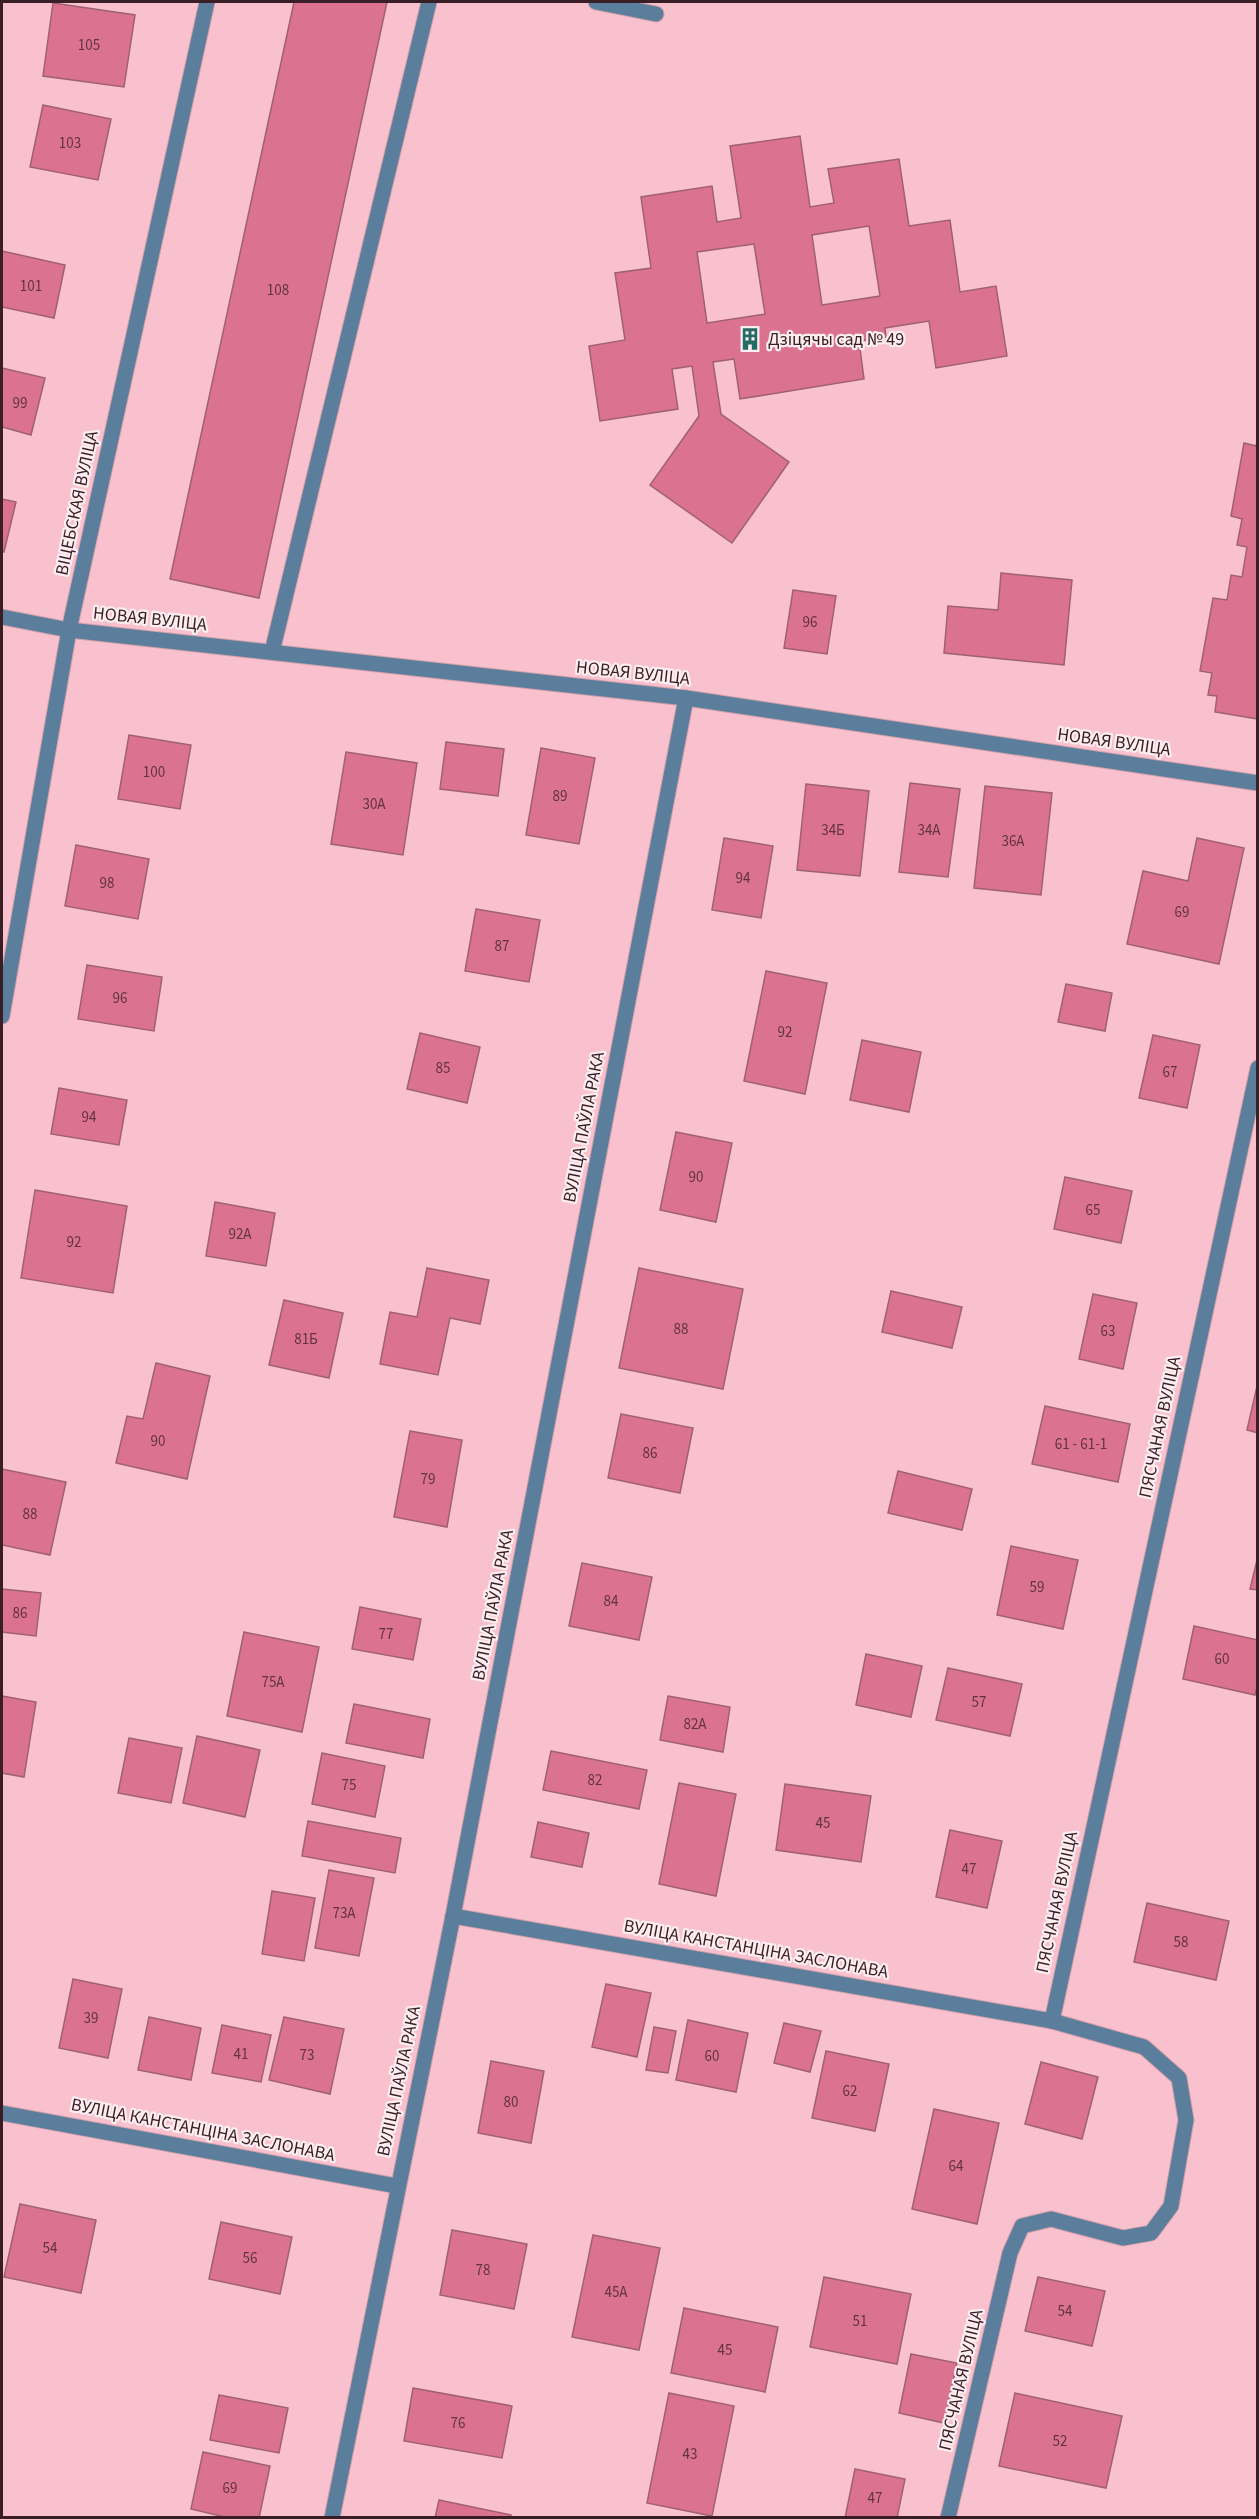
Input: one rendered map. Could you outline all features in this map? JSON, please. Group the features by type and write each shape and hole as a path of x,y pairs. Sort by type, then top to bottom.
{"street":[{"name":"ВІЦЕБСКАЯ ВУЛІЦА","path":"2,1016 69,630 207,2"},
{"path":"272,652 429,2"},
{"path":"596,2 656,14"},
{"name":"НОВАЯ ВУЛІЦА","path":"2,617 69,630 686,698 1257,783"},
{"name":"ВУЛІЦА ПАЎЛА РАКА","path":"332,2517 453,1916 686,698"},
{"name":"ПЯСЧАНАЯ ВУЛІЦА","path":"948,2517 1010,2253 1022,2226 1052,2219 1123,2238 1151,2233 1171,2206 1186,2120 1179,2078 1144,2047 1052,2021 1257,1068"},
{"name":"ВУЛІЦА КАНСТАНЦІНА ЗАСЛОНАВА","path":"453,1916 1052,2021"},
{"name":"ВУЛІЦА КАНСТАНЦІНА ЗАСЛОНАВА","path":"2,2113 397,2187"}],"building":[{"path":"294,2 387,2 259,598 170,579"},
{"path":"53,3 135,15 124,87 43,76"},
{"path":"43,105 111,119 98,180 30,167"},
{"name":"Дзіцячы сад № 49","path":"800,136 810,207 834,203 828,169 899,159 909,226 950,220 960,292 996,286 1007,356 936,368 929,321 885,328 886,337 859,341 864,379 740,399 734,359 713,362 721,414 789,462 732,543 650,485 699,416 692,366 672,369 678,409 600,421 589,346 625,340 615,273 651,268 641,197 712,186 717,222 741,218 730,146","holes":["869,226 880,296 822,305 812,235","754,244 765,314 707,323 697,252"]},
{"path":"2,251 65,265 54,318 2,307"},
{"path":"2,368 45,378 31,435 2,427"},
{"path":"1258,437 1258,719 1215,712 1217,696 1208,695 1212,673 1200,671 1213,598 1227,600 1231,575 1242,577 1247,547 1237,545 1242,519 1231,516 1244,443 1256,446"},
{"path":"2,499 16,502 4,552 2,551"},
{"path":"1001,573 1072,580 1064,665 944,653 948,606 998,610"},
{"path":"793,590 836,596 827,654 784,648"},
{"path":"129,735 191,745 180,809 118,799"},
{"path":"446,742 504,749 498,796 440,789"},
{"path":"541,748 595,758 579,844 526,835"},
{"path":"346,752 417,763 403,855 331,844"},
{"path":"910,783 960,789 948,877 899,872"},
{"path":"806,784 869,791 860,876 797,870"},
{"path":"985,786 1052,793 1041,895 974,888"},
{"path":"724,838 773,846 761,918 712,910"},
{"path":"1197,838 1244,848 1219,964 1127,944 1143,871 1188,881"},
{"path":"76,845 149,859 138,919 65,906"},
{"path":"476,909 540,920 529,982 465,971"},
{"path":"87,965 162,977 154,1031 78,1019"},
{"path":"766,971 827,983 805,1094 744,1081"},
{"path":"1066,984 1112,993 1105,1031 1058,1022"},
{"path":"420,1033 480,1047 467,1103 407,1089"},
{"path":"1153,1035 1200,1045 1187,1108 1139,1098"},
{"path":"862,1040 921,1052 909,1112 850,1100"},
{"path":"59,1088 127,1100 119,1145 51,1134"},
{"path":"676,1132 732,1143 716,1222 660,1210"},
{"path":"1065,1177 1132,1191 1121,1243 1054,1229"},
{"path":"35,1190 127,1206 113,1293 21,1278"},
{"path":"215,1202 275,1213 266,1266 206,1256"},
{"path":"427,1268 489,1280 480,1324 450,1318 438,1375 380,1364 390,1312 417,1317"},
{"path":"639,1268 743,1289 723,1389 619,1368"},
{"path":"891,1291 962,1307 952,1348 882,1332"},
{"path":"1093,1294 1137,1303 1123,1369 1079,1359"},
{"path":"284,1300 343,1313 329,1378 269,1365"},
{"path":"156,1363 210,1376 187,1479 116,1463 127,1416 143,1419"},
{"path":"1258,1382 1258,1433 1247,1430"},
{"path":"1045,1406 1130,1424 1118,1482 1032,1464"},
{"path":"621,1414 693,1428 680,1493 608,1478"},
{"path":"410,1431 462,1440 447,1527 394,1517"},
{"path":"2,1469 66,1482 50,1555 2,1545"},
{"path":"898,1471 972,1489 962,1530 888,1513"},
{"path":"1011,1546 1078,1560 1063,1629 997,1615"},
{"path":"1258,1556 1258,1590 1250,1589"},
{"path":"582,1563 652,1577 639,1640 569,1626"},
{"path":"2,1589 41,1593 36,1636 2,1632"},
{"path":"360,1607 421,1619 413,1660 352,1649"},
{"path":"1194,1626 1258,1640 1258,1683 1255,1695 1183,1679"},
{"path":"244,1632 319,1647 302,1732 227,1716"},
{"path":"866,1654 922,1666 911,1717 856,1705"},
{"path":"948,1668 1022,1684 1010,1736 936,1720"},
{"path":"2,1696 36,1702 24,1777 2,1773"},
{"path":"668,1696 730,1707 723,1752 660,1740"},
{"path":"354,1704 430,1719 423,1758 346,1743"},
{"path":"197,1736 260,1750 245,1817 183,1803"},
{"path":"129,1738 182,1748 171,1803 118,1793"},
{"path":"551,1751 647,1770 639,1809 543,1790"},
{"path":"322,1753 385,1766 375,1817 312,1804"},
{"path":"679,1783 736,1794 716,1896 659,1884"},
{"path":"785,1784 871,1796 861,1862 776,1850"},
{"path":"308,1821 401,1838 395,1873 302,1856"},
{"path":"538,1822 589,1833 582,1867 531,1857"},
{"path":"950,1830 1002,1841 987,1908 936,1897"},
{"path":"329,1870 374,1878 359,1956 315,1948"},
{"path":"272,1891 315,1898 304,1961 262,1954"},
{"path":"1147,1903 1229,1921 1216,1980 1134,1962"},
{"path":"73,1979 122,1989 108,2058 59,2048"},
{"path":"606,1984 651,1993 637,2057 592,2047"},
{"path":"149,2017 201,2028 191,2080 138,2070"},
{"path":"284,2017 344,2029 330,2094 269,2080"},
{"path":"688,2020 748,2033 736,2092 676,2080"},
{"path":"784,2023 821,2031 810,2072 774,2063"},
{"path":"222,2025 271,2035 261,2082 212,2073"},
{"path":"654,2027 676,2031 668,2073 646,2070"},
{"path":"826,2051 889,2064 875,2131 812,2118"},
{"path":"491,2061 544,2071 531,2143 478,2133"},
{"path":"1041,2062 1098,2077 1082,2139 1025,2124"},
{"path":"934,2109 999,2123 977,2224 912,2209"},
{"path":"20,2204 96,2220 81,2293 4,2277"},
{"path":"221,2222 292,2237 280,2294 209,2279"},
{"path":"452,2230 527,2244 514,2309 440,2295"},
{"path":"593,2235 660,2248 639,2350 572,2337"},
{"path":"824,2277 911,2294 897,2364 810,2347"},
{"path":"1038,2277 1105,2291 1092,2346 1025,2331"},
{"path":"684,2308 778,2327 765,2392 671,2373"},
{"path":"911,2354 957,2363 944,2423 899,2413"},
{"path":"413,2388 512,2406 502,2458 404,2441"},
{"path":"669,2393 734,2406 712,2516 647,2503"},
{"path":"1015,2393 1122,2416 1106,2488 999,2466"},
{"path":"219,2395 288,2408 279,2453 210,2440"},
{"path":"203,2452 270,2466 259,2518 229,2518 191,2509"},
{"path":"855,2469 905,2479 897,2518 845,2518"},
{"path":"439,2500 511,2515 510,2518 435,2518"}],"place":[{"name":"Дзіцячы сад № 49","path":"750,339"}]}
